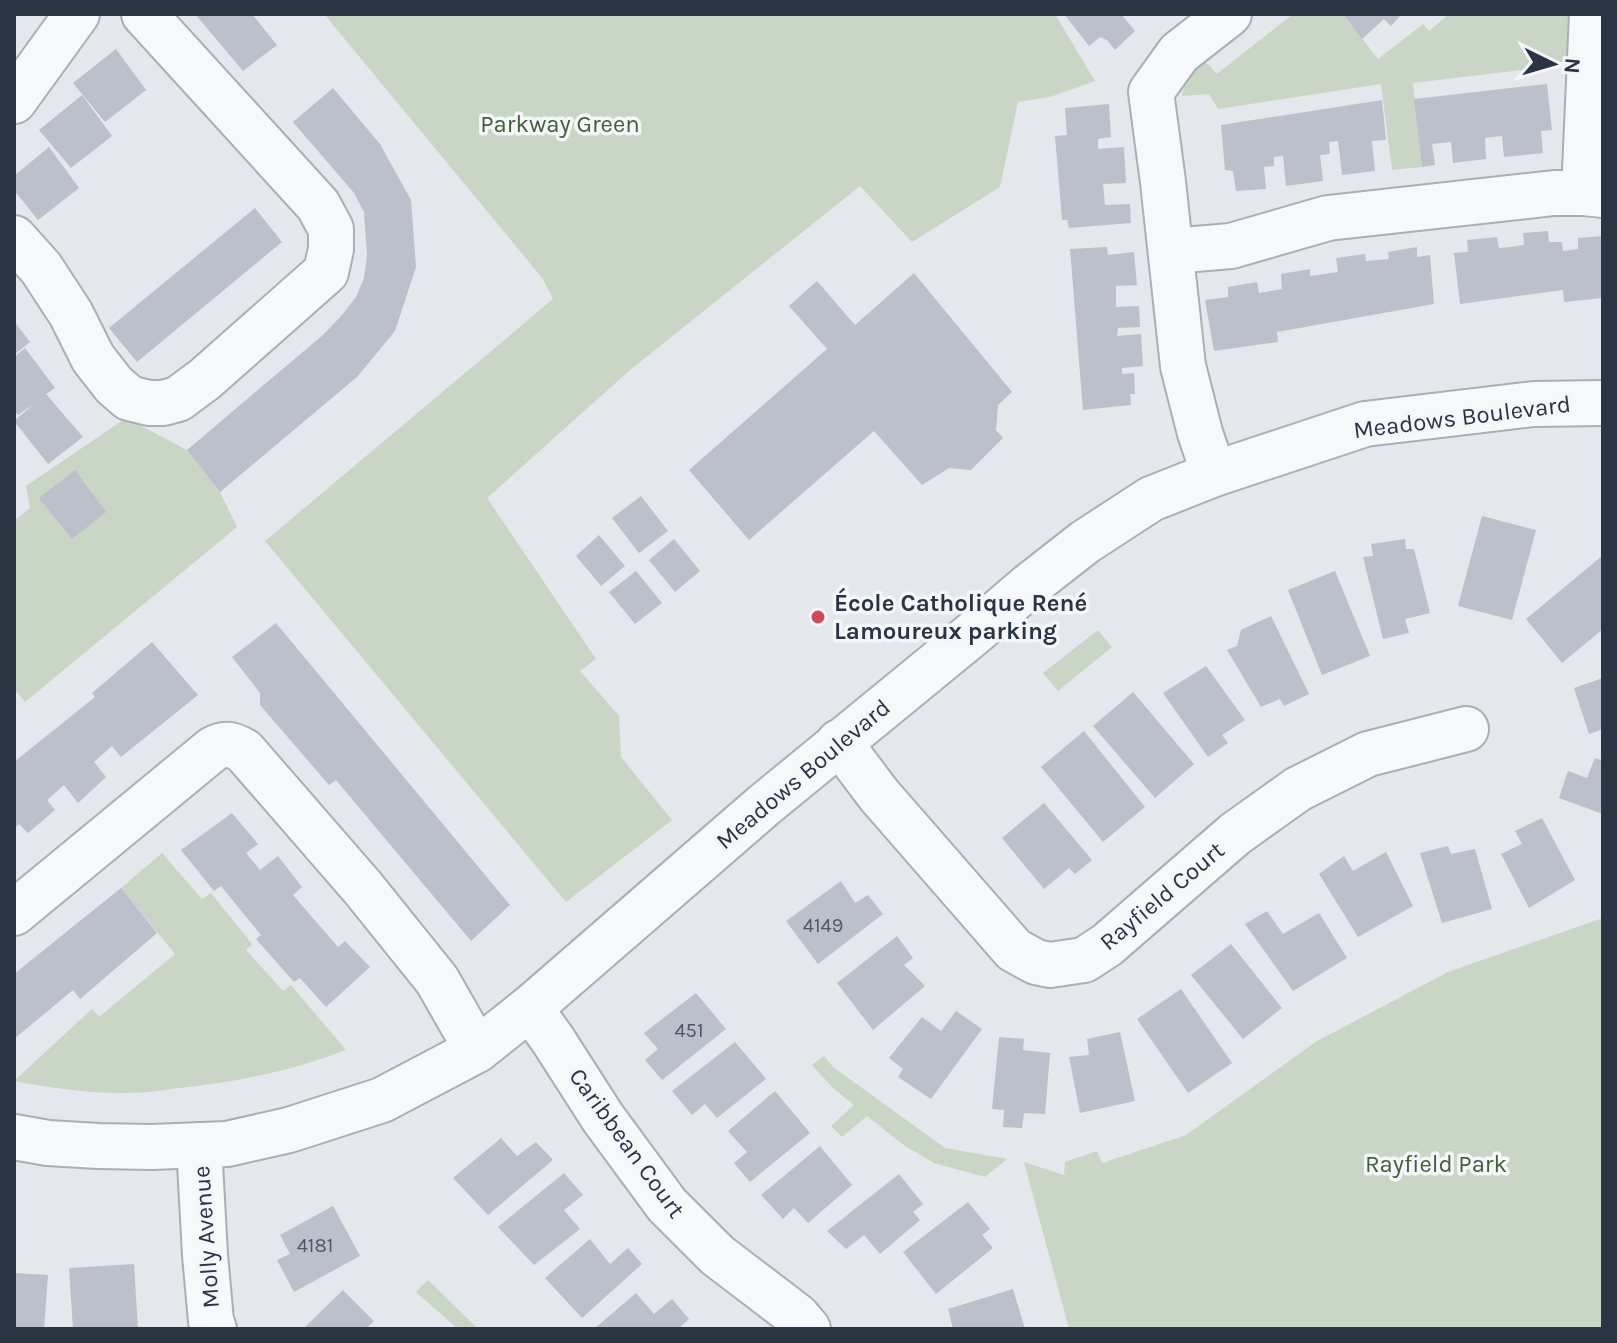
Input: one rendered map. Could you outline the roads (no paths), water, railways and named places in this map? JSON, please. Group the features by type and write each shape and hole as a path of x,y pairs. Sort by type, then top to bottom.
{"street":[{"path":"14,101 77,14"},
{"path":"14,238 41,268 71,314 93,358 114,385 129,398 149,403 178,399 205,379 326,272 331,229 318,205 144,14"},
{"path":"1214,474 1183,366 1151,92 1179,53 1229,14"},
{"path":"1171,251 1231,246 1328,218 1554,193 1594,194 1592,14"},
{"name":"Meadows Boulevard","path":"14,1137 98,1146 227,1144 289,1130 382,1100 477,1050 839,742 1030,585 1085,542 1151,499 1214,474 1365,424 1534,404 1603,403"},
{"name":"Rayfield Court","path":"839,742 879,795 1014,950 1036,962 1050,965 1084,960 1107,945 1235,834 1298,789 1368,754 1466,729"},
{"path":"14,913 213,749 223,744 234,745 244,751 363,888 437,980 477,1050"},
{"name":"Caribbean Court","path":"530,1008 603,1118 667,1205 717,1255 797,1316 808,1329"},
{"name":"Molly Avenue","path":"199,1145 205,1255 214,1329"}],"place":[{"name":"École Catholique René Lamoureux parking","path":"818,617"}],"park label":[{"name":"Parkway Green","path":"560,124"},
{"name":"Rayfield Park","path":"1436,1164"}]}
